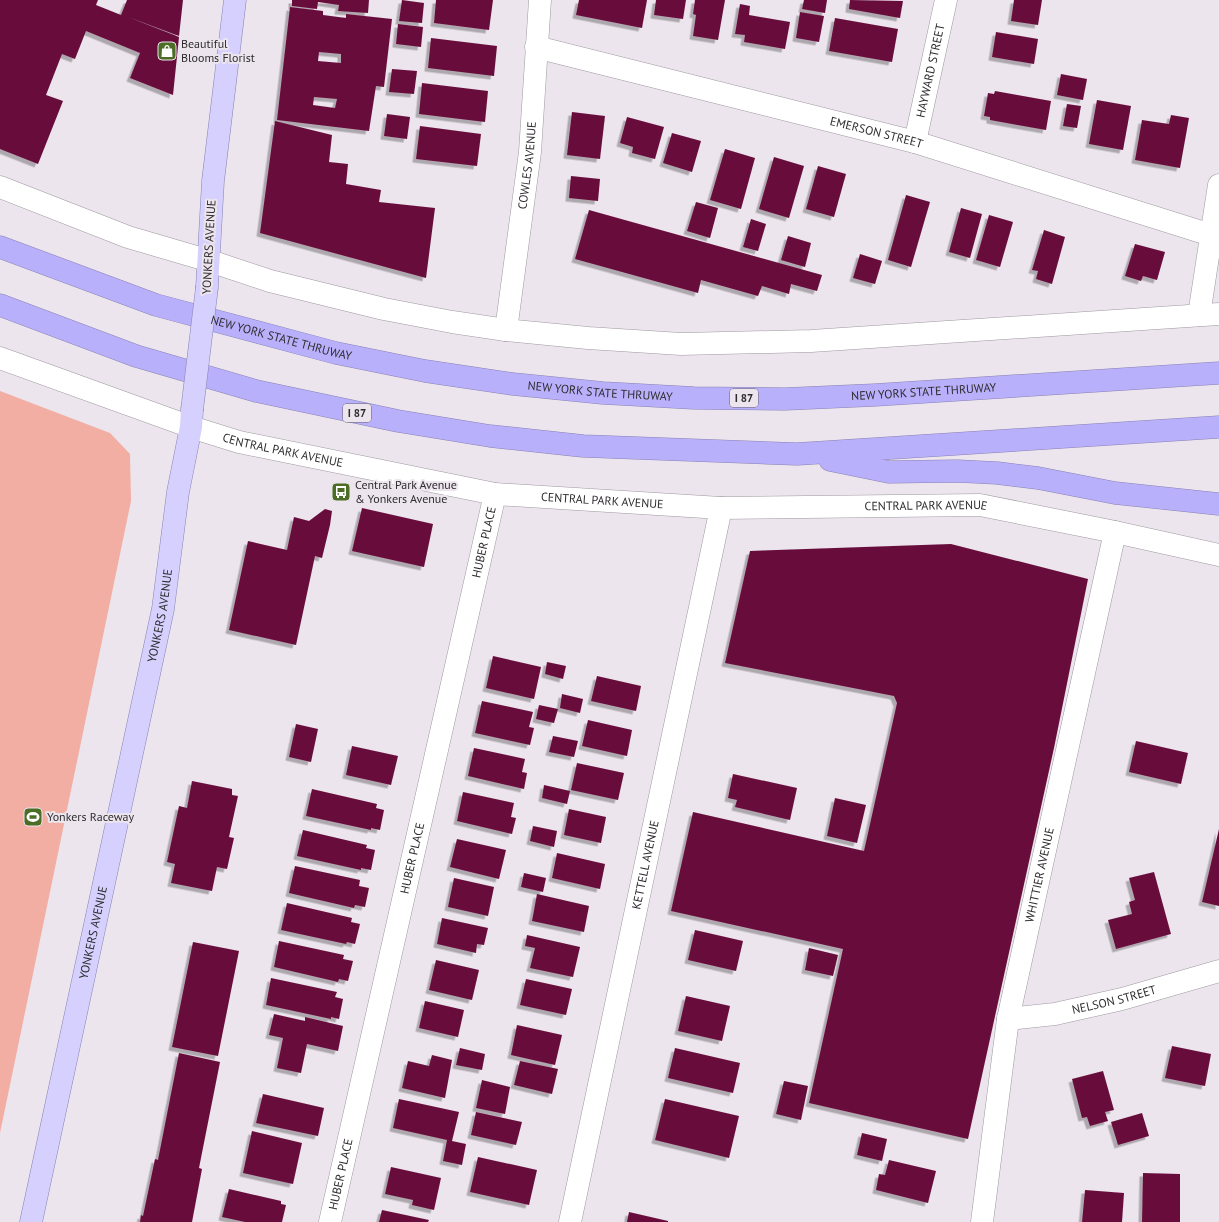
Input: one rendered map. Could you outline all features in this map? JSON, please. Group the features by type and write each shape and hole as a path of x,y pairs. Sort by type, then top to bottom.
{"highway":[{"name":"NEW YORK STATE THRUWAY","path":"0,247 156,305 336,353 425,371 513,384 603,393 694,398 785,399 875,395 1219,373"},
{"name":"I 87","path":"0,305 136,356 256,391 398,421 490,436 583,446 797,454 1219,427"},
{"path":"1102,380 1219,361"},
{"path":"797,454 889,472 957,470 997,473 1147,497 1219,504"}],"main road":[{"name":"YONKERS AVENUE","path":"31,1222 163,609 178,492 191,419 208,287 213,181 235,0"}],"street":[{"name":"COWLES AVENUE","path":"506,330 530,152 540,0"},
{"name":"HAYWARD STREET","path":"915,142 946,0"},
{"name":"EMERSON STREET","path":"536,47 915,142 1211,235"},
{"path":"0,187 128,237 210,260 270,281 384,309 452,322 506,330 588,338 681,344 811,341 1209,315 1211,235 1219,185"},
{"name":"CENTRAL PARK AVENUE","path":"0,358 191,419 239,442 495,494 721,508 980,505 1115,532 1219,555"},
{"name":"HUBER PLACE","path":"330,1222 495,494"},
{"name":"KETTELL AVENUE","path":"570,1222 721,508"},
{"name":"WHITTIER AVENUE","path":"982,1222 1008,1019 1115,532"},
{"name":"NELSON STREET","path":"1008,1019 1055,1014 1122,999 1219,971"}],"shaded area":[{"name":"Yonkers Raceway","path":"0,391 110,433 130,454 131,501 0,1133"}],"building":[{"path":"0,0 98,0 96,5 121,15 127,0 183,0 179,36 128,17 179,37 173,95 130,78 140,53 86,31 75,59 62,54 46,95 63,101 38,164 0,149"},
{"path":"292,0 369,0 368,13 338,11 339,5 318,2 317,9 292,6"},
{"path":"402,0 424,3 422,23 399,21"},
{"path":"436,0 493,0 489,30 434,23"},
{"path":"579,0 647,0 642,28 576,15"},
{"path":"656,0 686,0 683,19 654,15"},
{"path":"695,0 725,0 718,40 693,36 696,15 693,14"},
{"path":"804,0 827,0 825,13 802,9"},
{"path":"850,0 903,1 900,18 849,9"},
{"path":"1014,0 1042,0 1038,25 1011,21"},
{"path":"740,4 750,6 749,15 790,22 785,49 744,42 745,35 735,34"},
{"path":"290,7 323,11 323,15 346,18 346,14 392,19 384,87 376,86 369,131 277,120","holes":["319,52 341,54 341,63 318,61","314,97 337,99 335,108 313,105"]},
{"path":"800,12 824,16 819,42 796,38"},
{"path":"835,18 898,29 892,62 829,51"},
{"path":"398,24 423,27 421,47 396,44"},
{"path":"996,32 1038,39 1034,64 992,57"},
{"path":"431,38 497,46 494,76 428,68"},
{"path":"392,69 417,71 414,94 389,92"},
{"path":"1061,74 1087,79 1083,100 1057,95"},
{"path":"422,83 488,91 485,122 419,114"},
{"path":"995,91 1051,101 1046,130 990,120 990,117 984,116 988,93 994,94"},
{"path":"1097,100 1131,106 1123,150 1089,144"},
{"path":"1067,104 1081,106 1077,128 1063,126"},
{"path":"572,112 605,116 600,159 567,155"},
{"path":"387,114 410,117 407,139 384,136"},
{"path":"1171,115 1189,118 1180,168 1135,160 1142,120 1169,124"},
{"path":"627,117 664,127 655,159 632,153 633,147 620,143"},
{"path":"275,121 332,135 329,162 348,164 346,184 381,190 379,202 435,208 426,278 260,233"},
{"path":"420,126 481,134 477,166 416,159"},
{"path":"672,133 701,141 692,172 663,163"},
{"path":"725,149 755,158 741,209 710,200"},
{"path":"774,157 804,166 789,218 759,209"},
{"path":"818,166 846,174 834,217 806,209"},
{"path":"571,176 600,179 598,201 569,198"},
{"path":"906,195 930,202 911,267 888,260"},
{"path":"696,202 718,208 710,238 687,231"},
{"path":"961,208 982,214 970,258 949,252"},
{"path":"589,210 822,275 817,291 791,284 789,294 762,286 758,296 701,280 698,293 575,259"},
{"path":"989,215 1013,222 1000,267 976,260"},
{"path":"751,219 766,224 758,251 743,247"},
{"path":"1044,230 1065,237 1052,284 1036,279 1038,271 1032,270"},
{"path":"788,236 811,243 805,267 781,260"},
{"path":"1135,244 1165,252 1157,280 1143,276 1141,281 1125,276"},
{"path":"860,254 882,261 875,284 853,278"},
{"path":"362,508 433,524 424,567 352,551"},
{"path":"325,509 332,511 330,525 322,558 315,556 296,645 229,630 248,541 287,550 294,517 309,521"},
{"path":"951,544 1088,579 1054,748 968,1139 809,1103 843,949 671,911 693,812 864,851 897,703 894,696 725,663 750,551"},
{"path":"493,656 541,667 534,699 486,688"},
{"path":"547,662 566,666 563,679 545,674"},
{"path":"597,676 641,686 636,711 591,701"},
{"path":"562,694 583,699 580,713 560,708"},
{"path":"482,701 533,712 529,727 534,728 530,745 475,733"},
{"path":"539,705 558,709 554,723 536,719"},
{"path":"588,720 632,730 627,756 582,746"},
{"path":"296,724 318,729 311,762 289,757"},
{"path":"553,736 578,741 574,757 549,752"},
{"path":"1136,741 1188,753 1181,784 1129,772"},
{"path":"352,746 398,756 391,785 346,775"},
{"path":"474,748 525,759 522,772 527,773 524,789 468,776"},
{"path":"577,763 624,773 618,800 571,790"},
{"path":"733,774 797,788 790,820 735,807 737,800 728,798"},
{"path":"192,781 232,789 232,795 238,796 229,837 234,838 227,869 217,867 212,891 171,883 175,864 167,862 179,806 187,808"},
{"path":"544,785 570,791 567,804 542,798"},
{"path":"312,789 377,804 376,808 384,810 380,830 371,828 371,830 306,816"},
{"path":"463,792 514,803 511,817 516,818 512,834 457,821"},
{"path":"835,798 866,805 857,843 827,836"},
{"path":"569,809 606,817 601,843 564,835"},
{"path":"533,826 557,831 554,847 530,841"},
{"path":"1219,829 1219,906 1202,902"},
{"path":"303,830 367,845 366,848 375,850 371,870 361,868 361,870 297,856"},
{"path":"457,839 506,850 499,879 450,867"},
{"path":"557,853 605,864 600,889 552,878"},
{"path":"295,866 360,880 359,886 369,888 365,907 355,905 354,908 289,893"},
{"path":"1154,872 1171,934 1116,949 1108,920 1132,914 1129,902 1135,900 1129,878"},
{"path":"524,873 546,878 543,892 521,887"},
{"path":"454,878 494,887 488,916 448,907"},
{"path":"537,894 589,906 584,932 532,921"},
{"path":"287,903 352,918 351,922 360,924 355,944 347,942 346,944 281,930"},
{"path":"442,918 488,928 484,945 477,944 476,953 437,944"},
{"path":"695,930 743,941 736,971 688,960"},
{"path":"527,935 580,947 573,977 530,968 535,948 525,946"},
{"path":"279,941 344,955 343,959 353,961 348,981 339,979 338,982 274,967"},
{"path":"193,942 239,951 218,1056 172,1047"},
{"path":"809,948 838,955 833,976 805,970"},
{"path":"436,960 479,970 472,1000 429,990"},
{"path":"271,978 337,992 335,997 343,999 339,1019 331,1017 331,1019 266,1005"},
{"path":"526,979 572,989 566,1015 520,1005"},
{"path":"686,996 730,1006 722,1041 678,1031"},
{"path":"425,1001 464,1010 458,1037 419,1028"},
{"path":"274,1014 305,1021 305,1017 343,1026 338,1051 307,1044 301,1073 277,1068 283,1038 269,1035"},
{"path":"517,1025 562,1035 555,1065 511,1055"},
{"path":"1172,1046 1211,1054 1205,1086 1165,1078"},
{"path":"460,1048 485,1054 482,1070 456,1065"},
{"path":"675,1048 740,1063 733,1093 668,1078"},
{"path":"179,1053 220,1062 199,1168 202,1169 192,1222 140,1222 141,1215 143,1216 155,1159 158,1160"},
{"path":"432,1055 452,1060 445,1098 402,1088 408,1061 429,1066"},
{"path":"520,1061 558,1069 552,1094 514,1085"},
{"path":"1103,1071 1114,1110 1105,1112 1108,1121 1090,1126 1087,1117 1082,1118 1072,1079"},
{"path":"482,1080 510,1087 505,1114 476,1108"},
{"path":"784,1081 808,1086 801,1120 776,1114"},
{"path":"263,1094 324,1108 318,1136 256,1123"},
{"path":"399,1099 459,1112 452,1141 466,1144 462,1165 443,1161 447,1140 393,1128"},
{"path":"665,1099 739,1116 729,1158 655,1140"},
{"path":"476,1112 522,1122 516,1145 471,1135"},
{"path":"1142,1113 1149,1136 1118,1145 1111,1122"},
{"path":"252,1131 302,1143 293,1184 243,1173"},
{"path":"862,1133 887,1139 882,1161 857,1155"},
{"path":"478,1157 537,1170 529,1205 470,1192"},
{"path":"889,1160 936,1171 928,1203 876,1190 879,1174 885,1175"},
{"path":"391,1167 441,1178 434,1210 412,1205 413,1200 385,1194"},
{"path":"1143,1173 1180,1174 1180,1222 1142,1222"},
{"path":"229,1189 281,1201 281,1204 286,1205 282,1222 245,1222 222,1217"},
{"path":"1085,1190 1124,1193 1122,1222 1082,1222"},
{"path":"382,1210 429,1220 428,1222 379,1222"},
{"path":"629,1212 668,1221 668,1222 627,1222"}],"place":[{"name":"Beautiful Blooms Florist","path":"167,51"},
{"name":"Central Park Avenue & Yonkers Avenue","path":"341,492"},
{"name":"Yonkers Raceway","path":"33,817"}]}
